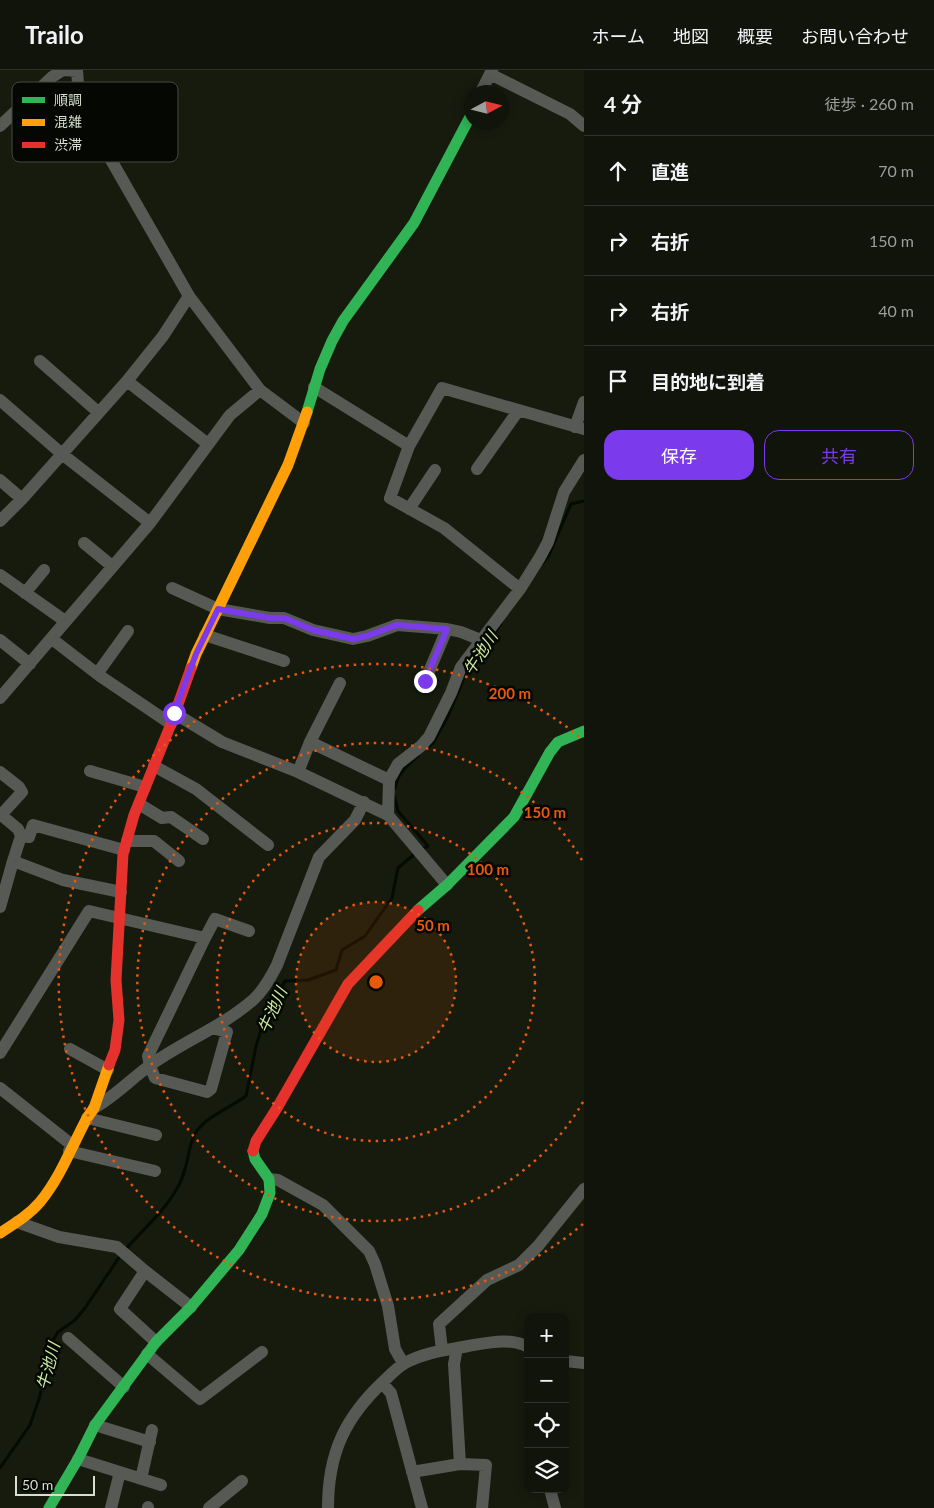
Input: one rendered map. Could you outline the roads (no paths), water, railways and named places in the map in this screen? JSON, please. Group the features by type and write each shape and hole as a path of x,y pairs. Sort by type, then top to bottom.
{"street":[{"path":"46,82 63,70 77,71"},
{"path":"484,85 491,72 570,114 584,126"},
{"path":"0,126 12,114"},
{"path":"0,1233 17,1222 38,1204 50,1189 90,1113 115,1050 119,1020 116,980 125,846 145,787 196,654 288,465 304,423 314,387 332,341 343,321 414,223 464,128"},
{"path":"113,162 189,296 260,390 304,423"},
{"path":"0,521 22,499 127,381 163,336 189,296"},
{"path":"40,361 98,412"},
{"path":"127,381 208,444"},
{"path":"314,387 409,446"},
{"path":"520,588 444,528 390,498 409,446 442,388 579,428 584,402"},
{"path":"0,698 150,523 230,415 260,390"},
{"path":"0,400 62,454 150,523"},
{"path":"477,469 518,411"},
{"path":"388,815 389,780 398,764 429,737 451,693 461,667 520,588 548,542 564,492 584,460"},
{"path":"409,509 435,470"},
{"path":"0,480 22,499"},
{"path":"84,543 112,566"},
{"path":"25,592 44,570"},
{"path":"0,575 65,621"},
{"path":"172,588 218,609 270,618 284,618 313,630 353,639 397,625 447,629 481,640"},
{"path":"425,681 447,629"},
{"path":"97,674 128,631"},
{"path":"205,635 284,661"},
{"path":"52,639 97,674 173,718 222,742 298,772 388,815 447,885"},
{"path":"0,640 30,664"},
{"path":"298,772 310,742 340,683"},
{"path":"49,1508 78,1459 94,1425 156,1342 191,1307 239,1250 262,1214 270,1194 269,1179 255,1159 253,1150 256,1142 282,1100 327,1019 353,979 413,914 447,885 514,817 550,752 558,742 584,731"},
{"path":"310,742 389,780"},
{"path":"154,766 196,789 268,845"},
{"path":"90,771 145,787"},
{"path":"0,772 19,787 22,792 1,815 18,829 21,836 0,906"},
{"path":"90,1113 150,1066 213,1028 254,1000 270,979 287,943 318,857 355,820 364,802"},
{"path":"139,804 162,818 171,817 203,839"},
{"path":"21,836 29,837 33,825 125,846 154,841 178,861"},
{"path":"13,861 64,880 121,892"},
{"path":"0,1053 89,911 205,938"},
{"path":"213,1028 227,1032 211,1089 207,1092 155,1078 148,1056 215,919 249,931"},
{"path":"70,1049 108,1070"},
{"path":"0,1088 71,1148 155,1171"},
{"path":"90,1113 156,1135"},
{"path":"269,1179 278,1180 323,1205 369,1251 388,1306 395,1349 404,1364"},
{"path":"442,1350 439,1324 487,1280 519,1265 538,1246 584,1189"},
{"path":"17,1222 58,1237 117,1247 191,1307"},
{"path":"145,1271 120,1309 156,1342"},
{"path":"68,1338 124,1387"},
{"path":"328,1508 328,1485 332,1461 349,1420 372,1392 404,1364 423,1355 442,1350 485,1343 518,1342 524,1346"},
{"path":"457,1348 454,1364 460,1464"},
{"path":"147,1354 200,1399 262,1352"},
{"path":"569,1361 584,1363"},
{"path":"382,1383 391,1393 422,1508"},
{"path":"94,1425 151,1436 141,1478"},
{"path":"78,1459 161,1485"},
{"path":"412,1472 460,1464 486,1465 482,1508"},
{"path":"111,1508 120,1472"},
{"path":"209,1508 242,1481"},
{"path":"551,1493 555,1508"}],"waterway":[{"name":"牛池川","path":"543,563 549,555 571,504 584,501"},
{"name":"牛池川","path":"427,748 433,743 448,716 469,666 478,657 501,624"},
{"name":"牛池川","path":"395,788 398,778 418,756"},
{"name":"牛池川","path":"394,796 398,811 428,846 422,849"},
{"name":"牛池川","path":"126,1249 159,1213 177,1188 183,1174 190,1145 196,1132 206,1121 246,1096 256,1046 263,1024 285,981 308,980 336,970 342,950 365,936 392,898 398,868 417,852"},
{"name":"牛池川","path":"0,1468 30,1425 40,1396 49,1347 58,1332 75,1320 85,1308 122,1253"}]}
